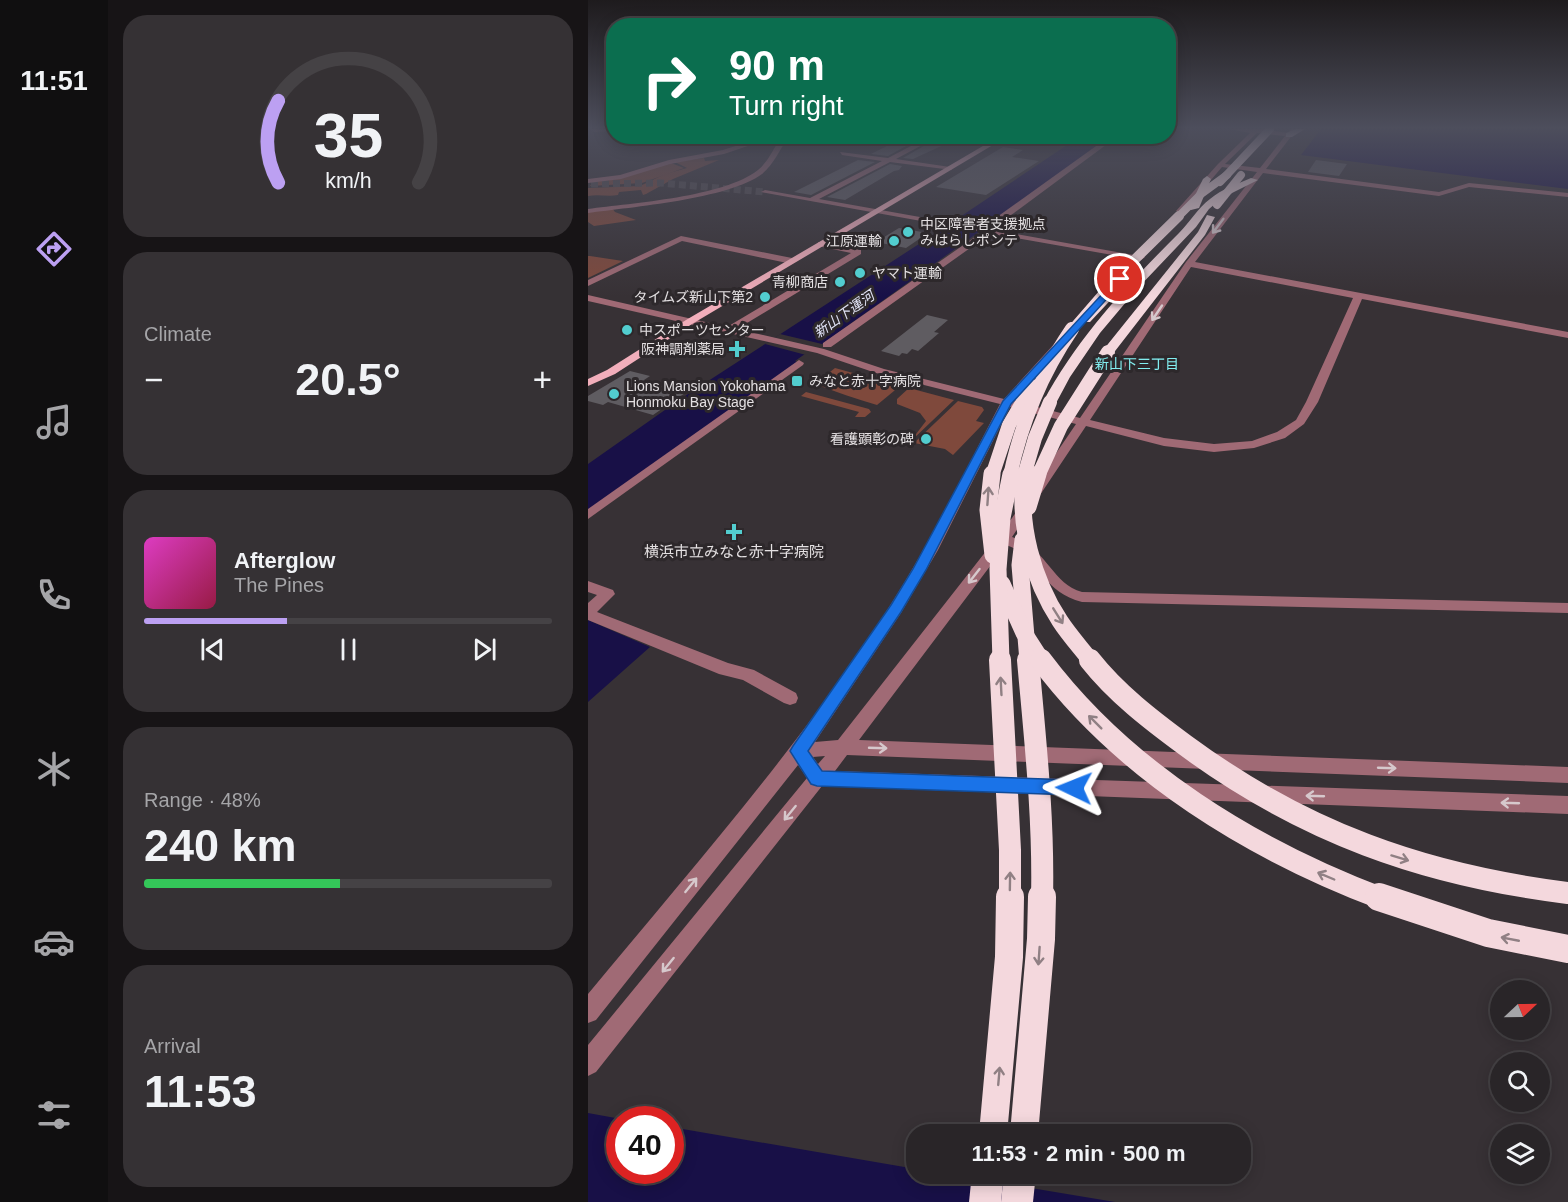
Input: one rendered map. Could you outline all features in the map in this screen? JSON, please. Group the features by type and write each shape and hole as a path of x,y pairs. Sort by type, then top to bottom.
{"highway":[{"path":"1025,1124 1040,951 1043,867 1020,565 1029,501 1048,454 1095,372 1108,352 1202,233 1211,200 1208,185"},
{"path":"994,1124 1009,957 1010,874 998,569 1002,518 1013,462 1038,388 1051,360 1074,326 1123,271 1201,194 1213,185"},
{"path":"1217,185 1077,330 1009,411 989,481 987,519 994,561 1004,590 1033,647 1061,684 1108,734 1192,802 1275,852 1318,873 1438,918 1499,936 1568,949"},
{"path":"1228,185 1203,207 1193,225 1104,321 1072,361 1043,415 1024,472 1022,500 1026,539 1033,563 1056,614 1095,666 1148,718 1217,769 1293,812 1342,836 1439,870 1511,885 1568,892"},
{"path":"1009,411 1185,224 1211,200 1243,185"},
{"path":"985,1202 987,1184"},
{"path":"1017,1202 1019,1184"}],"main road":[{"path":"588,383 611,372 689,322 922,185"},
{"path":"588,374 655,343"}],"street":[{"path":"588,211 665,200 729,185"},
{"path":"812,200 841,185"},
{"path":"1000,219 1047,185"},
{"path":"588,1012 799,751 896,609 1009,411 1202,185"},
{"path":"588,1064 843,747 1003,539 1190,264 1250,185"},
{"path":"1373,185 1439,194 1447,194 1459,187 1469,185"},
{"path":"1470,185 1568,195"},
{"path":"762,194 951,223 983,231 1141,257"},
{"path":"827,345 983,231"},
{"path":"588,283 681,238 792,261"},
{"path":"729,330 858,252 820,244"},
{"path":"1190,264 1568,335"},
{"path":"588,298 814,349 1009,411 1084,422 1164,442 1197,447 1254,444 1281,435 1300,422 1312,402 1359,296"},
{"path":"588,515 799,363"},
{"path":"1003,539 1029,550 1064,591 1082,597 1568,608"},
{"path":"588,586 608,594 588,612 726,669 748,675 790,698"},
{"path":"799,751 843,747 1568,775"},
{"path":"799,751 817,778"},
{"path":"817,778 1568,805"}],"shaded area":[{"path":"662,185 643,195 641,190 619,192 614,196 588,196 588,188"},
{"path":"612,208 615,212 636,220 594,226 588,222 588,211"},
{"path":"588,256 590,256 623,261 588,278"},
{"path":"835,368 900,386 877,405 815,384"},
{"path":"909,388 954,400 910,442 926,421 920,413 897,404 897,399"},
{"path":"806,392 869,409 871,412 865,417 855,417 859,412 801,396"},
{"path":"958,401 982,407 984,410 976,421 984,423 953,455 945,449 914,443"}],"water":[{"name":"新山下運河","path":"1007,185 1045,185 795,361 797,362 588,511 588,464 682,398"},
{"path":"1537,185 1568,185 1568,189"},
{"path":"588,620 650,647 588,702"},
{"path":"588,1113 606,1116 606,1184 684,1184 684,1129 906,1167 906,1184 1008,1184 1115,1202 588,1202"}],"pier":[{"path":"780,334 822,344 806,355 765,344"}],"building":[{"path":"808,185 830,185 811,195 794,192"},
{"path":"850,185 870,185 845,200 827,197"},
{"path":"939,185 1001,185 986,195 936,187"},
{"path":"899,228 928,233 906,248 876,242"},
{"path":"927,315 948,320 934,332 939,333 918,351 912,349 907,354 902,353 899,356 881,351"},
{"name":"Lions Mansion Yokohama Honmoku Bay Stage","path":"630,371 650,376 644,380 688,391 653,415 608,402 603,405 588,401 588,396"}],"tunnel":[{"path":"684,185 765,192"}],"place":[{"name":"中区障害者支援拠点 みはらしポンテ","path":"908,232"},
{"name":"江原運輸","path":"894,241"},
{"name":"ヤマト運輸","path":"860,273"},
{"name":"青柳商店","path":"840,282"},
{"name":"タイムズ新山下第2","path":"765,297"},
{"name":"中スポーツセンター","path":"627,330"},
{"name":"阪神調剤薬局","path":"737,349"},
{"name":"みなと赤十字病院","path":"797,381"},
{"name":"Lions Mansion Yokohama Honmoku Bay Stage","path":"614,394"},
{"name":"看護顕彰の碑","path":"926,439"},
{"name":"横浜市立みなと赤十字病院","path":"734,532"}],"district":[{"name":"新山下三丁目","path":"1137,364"}],"route":[{"path":"1074,788 817,778 799,751 896,609 931,550 1006,403 1120,279"}]}
